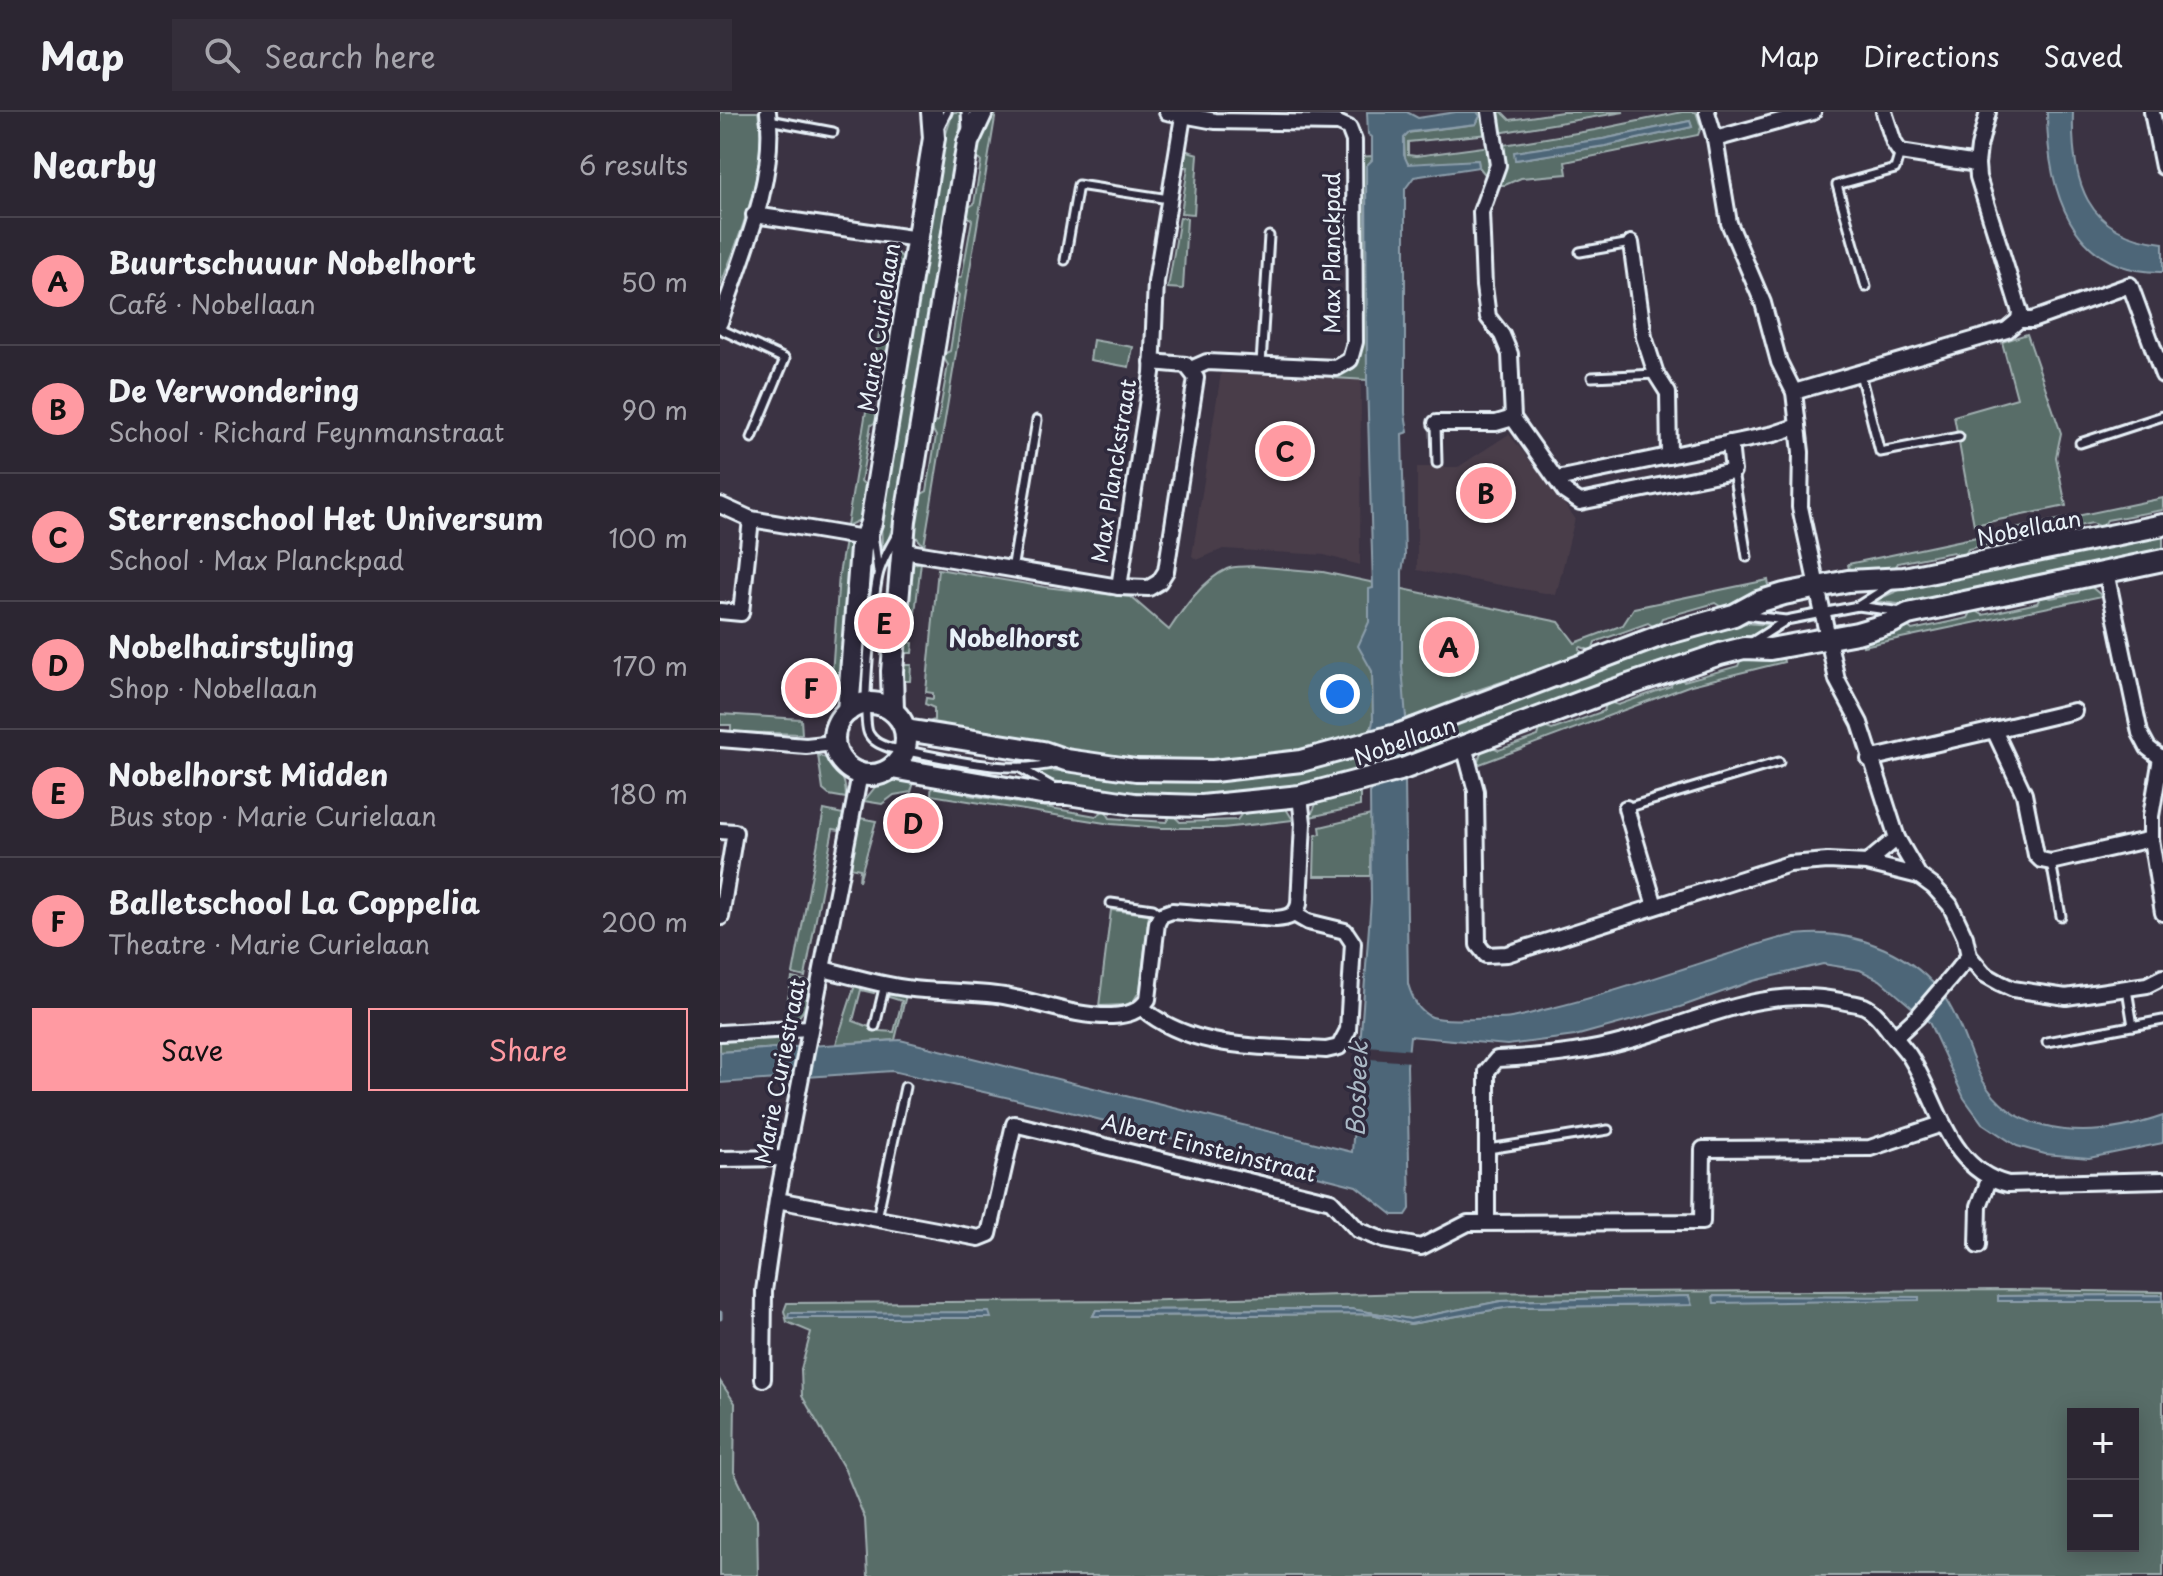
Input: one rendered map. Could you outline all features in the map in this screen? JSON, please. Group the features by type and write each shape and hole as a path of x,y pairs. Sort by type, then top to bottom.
{"street":[{"name":"Marie Curielaan","path":"857,707 855,603 934,138 932,112"},
{"name":"Marie Curielaan","path":"893,711 892,671 905,521 968,142 982,112"},
{"path":"1167,112 1215,121 1321,117"},
{"path":"1490,112 1498,165 1481,212 1488,317 1502,335 1510,354 1513,418 1539,458 1572,499 1580,502 1733,471 1730,443"},
{"path":"1707,112 1715,139 1729,223 1763,303 1779,362 1794,392 1801,452 1800,507 1837,680 1860,723 1869,759 1897,838 1919,876"},
{"path":"1715,139 1813,112"},
{"path":"1884,112 1900,152 1977,164"},
{"path":"1988,112 1977,164 2020,312 2019,320"},
{"path":"2152,112 2163,167"},
{"path":"720,322 768,170 769,116"},
{"name":"Max Planckstraat","path":"1119,587 1152,362 1156,282 1183,116"},
{"name":"Max Planckpad","path":"1261,364 1336,368 1347,364 1354,352 1352,133 1349,128 1321,117"},
{"path":"754,215 918,239"},
{"path":"1631,243 1644,337 1656,374 1668,393 1669,456"},
{"path":"1794,392 2007,330 2019,320 2032,320 2130,285 2163,375"},
{"name":"Max Planckstraat","path":"904,551 1119,587 1149,588 1159,582 1166,571 1196,378 1191,369 1178,363 1152,362"},
{"name":"Max Planckstraat","path":"1191,369 1207,362 1261,364"},
{"path":"1436,423 1496,423 1513,418"},
{"path":"1557,479 1774,434 1798,426"},
{"path":"720,505 751,519 868,530"},
{"path":"720,611 741,613 751,519"},
{"name":"Nobellaan","path":"905,740 1043,752 1066,760 1136,770 1213,771 1301,761 1400,734 1662,635 1734,615 1758,602 1869,578 1904,578 2163,525"},
{"name":"Nobellaan","path":"892,768 1029,793 1068,794 1134,804 1202,806 1300,796 1400,770 1663,672 1744,648 1770,649 1828,639 1891,623 1908,614 2163,560"},
{"path":"2106,572 2140,733 2148,748 2162,758 2151,816 2151,839 2163,913"},
{"path":"881,705 893,711 905,740 892,768 880,774 852,771 840,759 834,743 839,722 857,707 881,705"},
{"path":"1869,759 2074,711"},
{"path":"1994,730 2024,794 2036,855 2041,860 2051,862 2151,839"},
{"path":"720,739 806,746 834,743"},
{"path":"1464,746 1476,791 1478,945 1486,955 1507,954 1789,864 1828,861 1867,863 1919,876 1950,905 1965,937 1969,956 1984,974 2013,989 2066,997 2147,985 2163,977"},
{"name":"Marie Curiestraat","path":"763,1379 764,1291 777,1200 860,774"},
{"path":"823,969 924,990 964,990 1096,1015 1129,1014 1142,1008 1148,999 1157,923 1161,915 1172,911 1276,919 1294,914 1299,904 1300,890 1303,823 1300,796"},
{"path":"1626,808 1655,906"},
{"path":"720,831 735,832 721,917"},
{"path":"1867,863 1897,838"},
{"path":"1142,1008 1155,1019 1184,1034 1204,1040 1326,1050 1339,1047 1348,1030 1353,943 1345,931 1308,922 1294,914"},
{"path":"1895,1037 1918,1016 1969,956"},
{"path":"1487,1222 1487,1071 1497,1059 1532,1058 1622,1043 1731,1006 1800,997 1821,996 1864,1006 1877,1015 1909,1056 1942,1124 1958,1149 1989,1180 2008,1184 2163,1180"},
{"path":"720,1033 808,1035"},
{"name":"Albert Einsteinstraat","path":"777,1200 979,1238 989,1234 1014,1124 1331,1201 1358,1230 1383,1240 1421,1247 1458,1227 1487,1222 1702,1222 1703,1149 1870,1148 1942,1124"},
{"path":"720,1159 786,1158"},
{"path":"1978,1246 1979,1206 1989,1180"}],"lane":[{"name":"Marie Curielaan","path":"934,138 947,112"},
{"name":"Marie Curielaan","path":"966,112 968,142"},
{"path":"769,116 833,132"},
{"path":"1866,287 1837,185 1895,169 1900,152"},
{"path":"1065,260 1078,185 1169,199"},
{"path":"1261,364 1269,236"},
{"path":"1580,252 1631,243"},
{"path":"720,329 785,359 752,438"},
{"path":"1592,377 1656,374"},
{"path":"1860,374 1880,452 1959,437"},
{"path":"2080,443 2163,416"},
{"path":"1012,570 1037,420"},
{"path":"1436,423 1437,463"},
{"path":"1733,471 1747,557"},
{"name":"Marie Curielaan","path":"857,707 879,574 905,521"},
{"name":"Marie Curielaan","path":"868,530 879,574"},
{"name":"Nobellaan","path":"1858,606 1904,578"},
{"name":"Nobellaan","path":"1734,615 1786,620 1858,606 1908,614"},
{"name":"Nobellaan","path":"1744,648 1786,620"},
{"path":"857,707 872,738 880,745 905,740"},
{"name":"Nobellaan","path":"905,740 1020,768 1068,794"},
{"name":"Nobellaan","path":"1020,768 1066,760"},
{"path":"1626,808 1779,762"},
{"path":"2051,862 2061,916"},
{"path":"1111,903 1153,909 1161,915"},
{"path":"875,1026 885,984"},
{"path":"2127,988 2133,1026"},
{"path":"2047,1042 2163,1020"},
{"path":"877,1218 905,1087"},
{"path":"1488,1149 1608,1130"}],"shaded area":[{"path":"1221,373 1361,379 1360,565 1324,555 1223,549 1197,560 1192,556"},
{"path":"1509,434 1575,518 1556,595 1417,570 1417,467 1458,467"}],"green space":[{"path":"720,112 758,112 761,133 751,201 720,287"},
{"path":"953,112 961,112 959,141 898,508 888,541 882,547 881,522 943,143"},
{"path":"988,112 996,112 924,546 912,532 918,496 927,491 936,436 930,425 938,421 948,365 942,355 950,351 959,295 953,288 954,281 962,276 972,220 965,213 974,204 981,162 975,155"},
{"path":"1477,112 1486,112 1489,134 1408,142 1408,155 1490,146 1493,164 1488,178 1479,167 1478,160 1413,166 1405,162 1404,138 1407,133 1476,124 1480,116"},
{"path":"1495,112 1502,112 1510,120 1562,112 1624,112 1498,133"},
{"path":"1682,112 1696,112 1701,127 1698,135 1565,162 1567,174 1521,178 1497,185 1503,145","holes":["1690,121 1692,127 1605,146 1515,160 1515,152 1603,139"]},
{"path":"1184,150 1198,154 1194,214 1181,213 1188,167 1181,166"},
{"path":"1372,156 1372,161 1366,166 1367,380 1334,378 1334,375 1353,369 1361,353 1358,157"},
{"path":"1180,217 1187,218 1183,289 1168,288"},
{"path":"893,248 905,260 902,280 894,285 884,340 891,347 882,355 873,410 879,420 871,425 861,481 868,488 862,519 847,526"},
{"path":"2027,334 2061,433 2056,457 2066,506 1974,525 1954,416 2017,398 2002,342"},
{"path":"1093,340 1133,347 1129,367 1090,360"},
{"path":"2163,498 2163,510 2107,520 2102,528 2092,523 2038,535 2030,544 2022,537 1968,549 1964,557 1953,552 1898,563 1893,571 1850,576 1848,564"},
{"path":"2163,534 2163,551 1921,601 1898,604 1874,601 1904,588"},
{"path":"845,541 853,549 845,676 832,675 839,574"},
{"path":"921,562 913,630 906,630 906,642 913,643 912,653 904,653 904,665 911,665 910,681 897,681 911,565"},
{"path":"1253,566 1323,572 1559,622 1575,643 1623,625 1634,608 1768,580 1770,592 1723,608 1715,603 1662,618 1656,628 1648,623 1595,642 1592,651 1581,647 1579,649 1583,654 1527,673 1523,678 1519,676 1462,695 1459,702 1416,718 1406,719 1406,715 1371,726 1371,731 1361,734 1361,737 1281,754 1199,762 1131,760 928,728 929,722 934,720 934,708 925,704 926,698 933,699 933,693 926,692 938,569 1045,587 1131,597 1169,630 1187,604 1210,580 1230,568"},
{"path":"2089,585 2102,596 1863,646 1861,637 1905,624 1912,630 1968,618 1973,609 1983,615 2037,603 2042,595 2051,598 2078,593 2083,586"},
{"path":"1745,623 1770,625 1753,635 1661,662 1415,752 1414,738 1657,647"},
{"path":"1782,653 1784,662 1691,685 1477,765 1482,749 1491,746 1499,750 1538,736 1541,726 1552,730 1604,711 1607,701 1618,705 1671,686 1674,677 1684,681 1738,666 1742,657"},
{"path":"720,714 801,719 802,734 731,732 731,725 720,725"},
{"path":"818,755 831,761 840,771 846,798 829,795 823,790"},
{"path":"1360,756 1361,772 1291,787 1219,796 1147,796 1111,792 1060,782 1036,773 1052,770 1172,780 1226,778 1306,768"},
{"path":"896,778 915,779 911,792 894,795 882,804 864,801 876,786"},
{"path":"932,781 965,787 969,795 1025,804 1035,798 1040,806 1096,816 1105,810 1110,818 1166,822 1172,814 1180,822 1237,820 1243,812 1285,807 1293,820 1223,828 1111,824 931,795"},
{"path":"1360,792 1360,806 1310,817 1317,802"},
{"path":"824,810 843,814 840,830 833,829 805,977 793,974"},
{"path":"1371,815 1370,876 1314,876 1315,839 1316,835 1321,834 1320,827"},
{"path":"860,818 876,821 859,881 860,869 850,867"},
{"path":"1111,910 1149,914 1140,990 1133,1002 1099,1006"},
{"path":"792,978 811,982 808,997 797,1019 783,1023"},
{"path":"855,985 875,990 874,993 861,990 853,1021 880,1031 894,1032 902,1001 889,997 890,993 906,995 895,1040 836,1044"},
{"path":"781,1037 781,1041 792,1047 720,1052 720,1041"},
{"path":"2163,1292 2163,1295 1998,1296 1999,1301 2163,1301 2163,1576 868,1576 865,1519 845,1470 802,1396 801,1369 811,1332 787,1322 784,1311 787,1303 1131,1301 1409,1293","holes":["1689,1296 1691,1305 1510,1307 1410,1324 1372,1314 1093,1316 1096,1310 1351,1309 1410,1319 1501,1301"]},
{"path":"720,1381 735,1403 734,1472 757,1519 758,1576 720,1576"}],"water":[{"name":"Bosbeek","path":"1367,112 1407,112 1418,118 1456,112 1477,112 1480,116 1476,124 1410,132 1404,138 1404,155 1408,164 1478,160 1479,167 1414,177 1405,189 1405,413 1408,432 1402,434 1405,556 1402,571 1402,666 1406,719 1398,722 1398,746 1405,744 1405,755 1398,758 1400,782 1405,780 1408,984 1419,1008 1427,1015 1442,1019 1511,1018 1596,996 1777,939 1808,934 1847,937 1902,958 1933,983 1951,1008 1983,1081 1999,1101 2018,1116 2040,1125 2089,1131 2163,1116 2163,1143 2089,1158 2045,1154 2017,1146 1982,1123 1964,1098 1929,1022 1880,980 1860,970 1823,964 1753,981 1680,1007 1575,1036 1507,1045 1410,1036 1407,1066 1410,1209 1406,1215 1393,1215 1356,1186 1066,1111 892,1071 720,1083 720,1052 900,1040 1352,1152 1371,900 1370,792 1377,789 1377,765 1371,767 1370,756 1377,753 1376,729 1371,731 1372,671 1358,646 1369,622 1369,589 1373,588 1367,380 1366,166 1372,160 1372,137 1368,134"},
{"path":"2047,112 2073,112 2075,160 2088,200 2100,216 2116,229 2137,238 2163,243 2163,272 2131,269 2106,259 2085,242 2070,221 2059,197 2048,141"},
{"path":"1690,121 1692,127 1605,146 1515,160 1514,152 1603,139"},
{"path":"2163,1295 2163,1301 1998,1301 1998,1296"},
{"path":"1689,1296 1692,1305 1510,1307 1410,1324 1372,1314 1093,1316 1096,1310 1351,1309 1410,1319 1501,1301"},
{"path":"1713,1296 1919,1297 1919,1300 1714,1303"},
{"path":"989,1312 991,1318 788,1318 789,1313"}],"pier":[{"path":"1356,1045 1413,1050 1412,1062 1355,1058"}],"waterway":[{"path":"720,1313 720,1318"}],"place":[{"name":"Sterrenschool Het Universum","path":"1285,451"},
{"name":"De Verwondering","path":"1486,493"},
{"name":"Nobelhorst Midden","path":"884,623"},
{"name":"Buurtschuuur Nobelhort","path":"1449,647"},
{"name":"Balletschool La Coppelia","path":"811,688"},
{"name":"Nobelhairstyling","path":"913,823"}],"district":[{"name":"Nobelhorst","path":"1014,639"}]}
